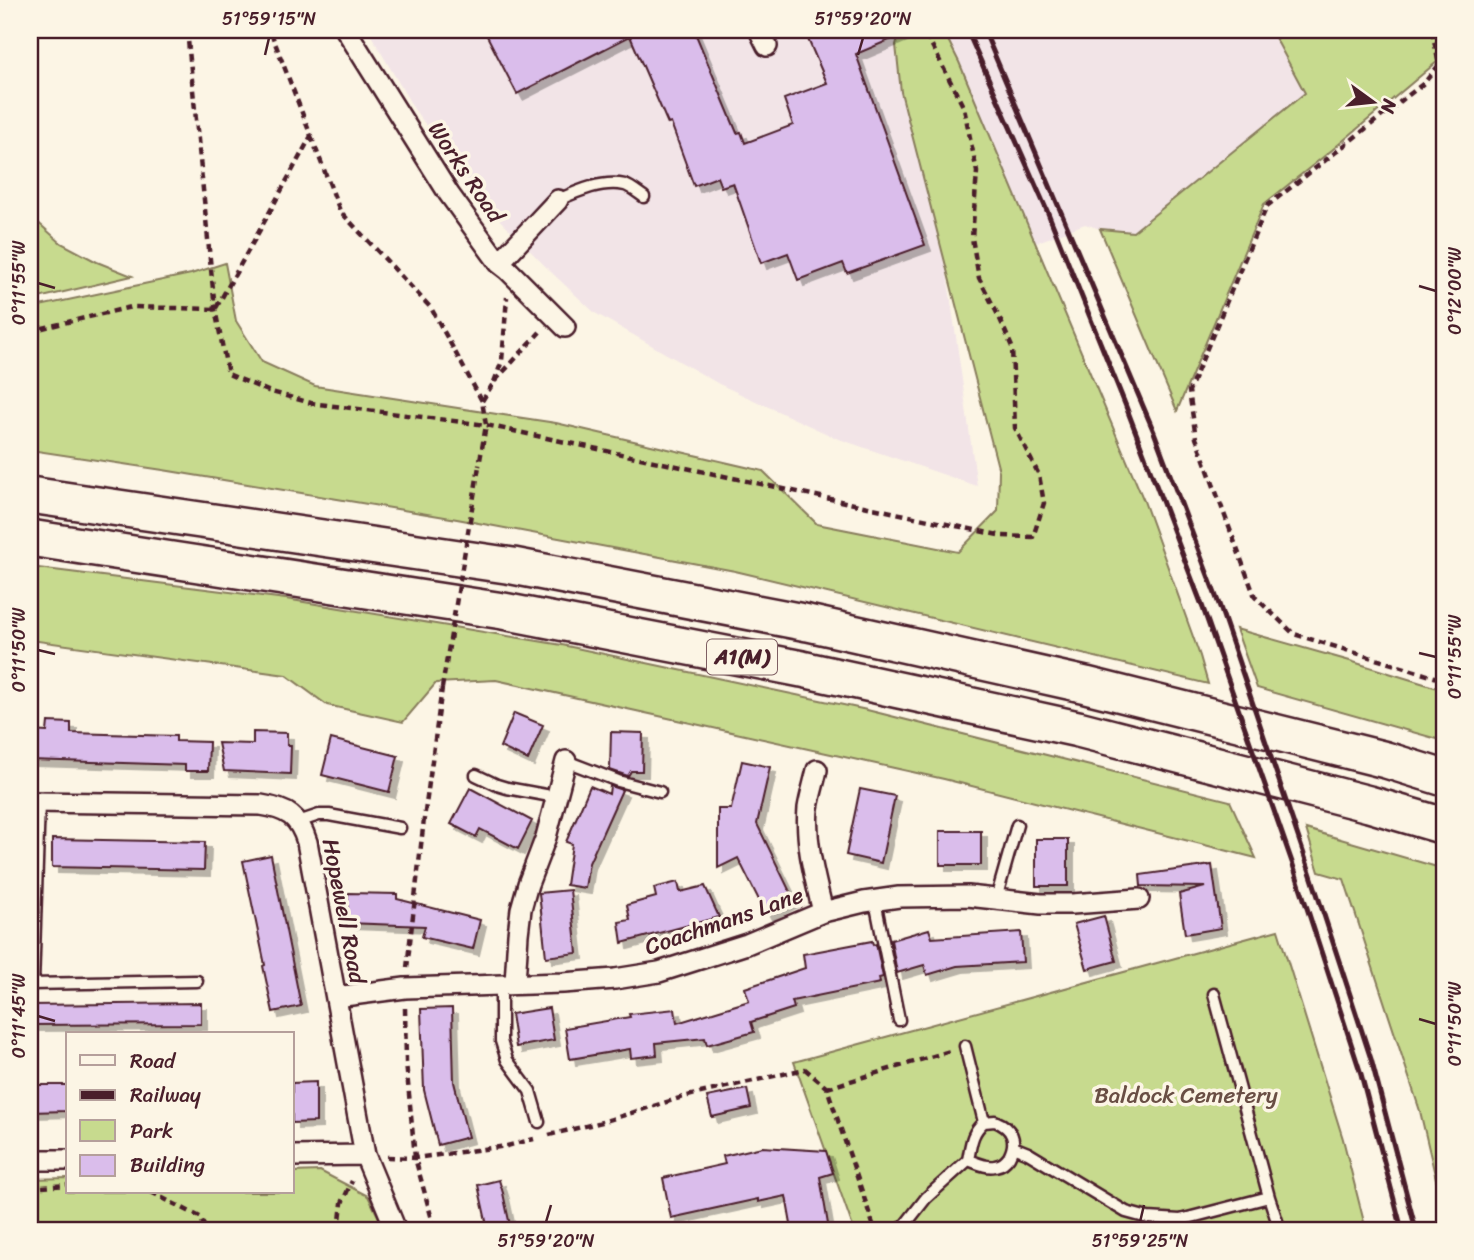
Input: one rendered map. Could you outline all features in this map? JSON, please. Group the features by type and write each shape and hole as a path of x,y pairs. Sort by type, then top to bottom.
{"highway":[{"name":"A1(M)","path":"30,495 513,566 808,623 1086,685 1387,760 1444,778"},
{"name":"A1(M)","path":"30,538 503,611 802,668 1078,729 1444,826"}],"street":[{"name":"Works Road","path":"346,30 449,194 503,267 560,322"},
{"path":"503,267 558,200"},
{"path":"508,984 521,909 546,837 566,761"},
{"name":"Coachmans Lane","path":"817,770 808,807 807,828 810,858 823,912"},
{"name":"Hopewell Road","path":"35,802 261,805 285,811 298,822 307,842 365,1155 396,1230"},
{"name":"Coachmans Lane","path":"336,997 405,988 615,979 659,972 747,944 823,912 899,897 956,896 1052,904 1139,899"},
{"path":"294,1156 365,1155"},
{"path":"30,1160 66,1160"}],"lane":[{"path":"558,200 581,190 608,184 627,185 644,197"},
{"path":"566,761 618,781 660,792"},
{"path":"477,775 507,788 556,797"},
{"path":"35,802 32,984 197,981"},
{"path":"298,822 319,815 329,815 400,828"},
{"path":"996,899 1017,825"},
{"path":"875,901 899,1020"},
{"path":"508,984 501,1041 507,1060 530,1091 539,1122"},
{"path":"1214,994 1280,1230"},
{"path":"965,1046 984,1122"},
{"path":"901,1230 926,1198 968,1160 971,1139 980,1125 995,1121 1013,1137 1013,1147 1006,1161 999,1166 982,1165 968,1160"},
{"path":"1013,1147 1028,1153 1126,1212 1149,1218 1180,1220 1269,1197"}],"path":[{"path":"187,30 215,309 229,374 268,391 311,403 486,425 1003,536 1033,537 1044,503 1039,475 1015,428 1012,347 979,278 972,238 977,172 964,108 924,30"},
{"path":"270,30 340,211 431,308 482,401 486,425 442,688 405,988 406,1062 415,1158 435,1230"},
{"path":"1432,30 1438,65"},
{"path":"1444,61 1424,83 1267,206 1189,391 1196,438 1255,597 1294,635 1444,680"},
{"path":"215,309 311,136"},
{"path":"482,401 494,382 502,361 503,267"},
{"path":"30,331 131,307 215,309"},
{"path":"494,382 560,322"},
{"path":"827,1088 965,1046"},
{"path":"548,1136 683,1097 805,1069 827,1088 875,1230"},
{"path":"415,1158 507,1146 534,1139"},
{"path":"339,1230 342,1203 365,1155"},
{"path":"30,1188 66,1185"},
{"path":"155,1194 200,1217 206,1230"}],"shaded area":[{"path":"368,30 900,30 896,45 901,91 946,266 977,486 836,438 719,384 595,313 487,207 414,109"},
{"path":"943,30 1271,30 1305,93 1133,232 1100,229 1085,224 1035,243"}],"green space":[{"path":"900,30 943,30 959,62 1144,501 1208,684 735,571 457,519 30,450 30,308 191,274 225,263 236,321 262,362 315,386 556,423 763,471 817,524 958,552 998,511 999,471 901,92 896,45"},
{"path":"1271,30 1444,30 1444,56 1264,204 1177,411 1100,229 1133,232 1305,93"},
{"path":"34,219 61,243 132,276 30,300 30,220"},
{"path":"30,567 286,599 562,645 867,710 1230,801 1256,858 944,779 496,680 436,683 403,722 327,705 286,675 30,640"},
{"path":"1236,629 1444,690 1444,741 1257,688"},
{"path":"1306,829 1444,869 1444,1213 1420,1111 1344,879 1319,872"},
{"name":"Baldock Cemetery","path":"1278,930 1343,1139 1366,1230 854,1230 794,1062"},
{"path":"320,1171 368,1196 385,1230 30,1230 30,1179 66,1178 66,1194 294,1194 294,1172"}],"building":[{"path":"484,30 694,30 737,133 741,132 745,143 793,125 784,99 827,83 804,30 913,30 856,54 925,245 847,273 843,263 798,280 788,253 761,263 733,183 721,187 717,177 694,186 671,123 668,124 630,36 517,94"},
{"path":"514,713 543,725 528,760 500,747"},
{"path":"48,722 71,723 71,733 176,736 176,741 209,742 208,771 185,771 185,765 30,760 30,731 47,732"},
{"path":"253,732 287,733 287,745 291,745 290,774 224,771 218,743 253,744"},
{"path":"611,732 643,733 642,771 631,771 628,776 610,770"},
{"path":"331,739 398,756 389,792 322,775"},
{"path":"742,761 770,767 757,824 794,900 766,914 738,858 718,868 718,809 731,809"},
{"path":"590,786 609,794 610,786 622,790 589,863 585,888 566,885 572,844 566,842"},
{"path":"470,788 532,821 518,849 480,829 476,837 451,824"},
{"path":"860,789 895,796 881,863 846,855"},
{"path":"940,831 981,831 981,865 940,865"},
{"path":"52,839 205,842 204,870 52,867"},
{"path":"1036,839 1068,839 1068,886 1036,886"},
{"path":"271,855 301,1006 273,1012 243,861"},
{"path":"1212,865 1221,928 1185,934 1179,894 1205,887 1141,886 1140,875"},
{"path":"678,882 680,892 705,886 719,917 622,943 619,922 630,920 627,905 656,897 654,888"},
{"path":"570,890 577,953 546,957 539,893"},
{"path":"348,893 397,894 397,899 480,920 473,949 422,937 425,926 347,923"},
{"path":"1104,916 1116,961 1087,969 1074,924"},
{"path":"929,929 932,938 1021,932 1023,962 957,966 927,975 924,965 897,973 891,940"},
{"path":"872,941 873,945 876,944 883,977 879,978 880,983 792,1001 794,1008 751,1022 754,1032 707,1045 705,1038 656,1043 657,1055 631,1058 630,1049 570,1059 565,1028 630,1017 629,1014 675,1009 677,1023 749,1001 745,988 805,968 803,954"},
{"path":"201,1003 201,1024 30,1025 30,1005"},
{"path":"452,1008 454,1082 468,1137 438,1145 424,1090 421,1009"},
{"path":"549,1008 554,1040 516,1047 511,1014"},
{"path":"316,1082 316,1122 294,1123 294,1083"},
{"path":"30,1085 66,1085 66,1111 30,1112"},
{"path":"747,1089 751,1108 712,1117 707,1097"},
{"path":"762,1147 826,1151 833,1173 820,1177 829,1230 792,1230 786,1196 758,1202 758,1199 671,1218 663,1178 725,1164 723,1156"},
{"path":"499,1180 511,1230 488,1230 478,1185"}],"railway":[{"path":"967,30 1048,213 1203,608 1293,865 1361,1074 1402,1230"},
{"path":"984,30 1154,432 1220,607 1371,1059 1416,1230"}]}
